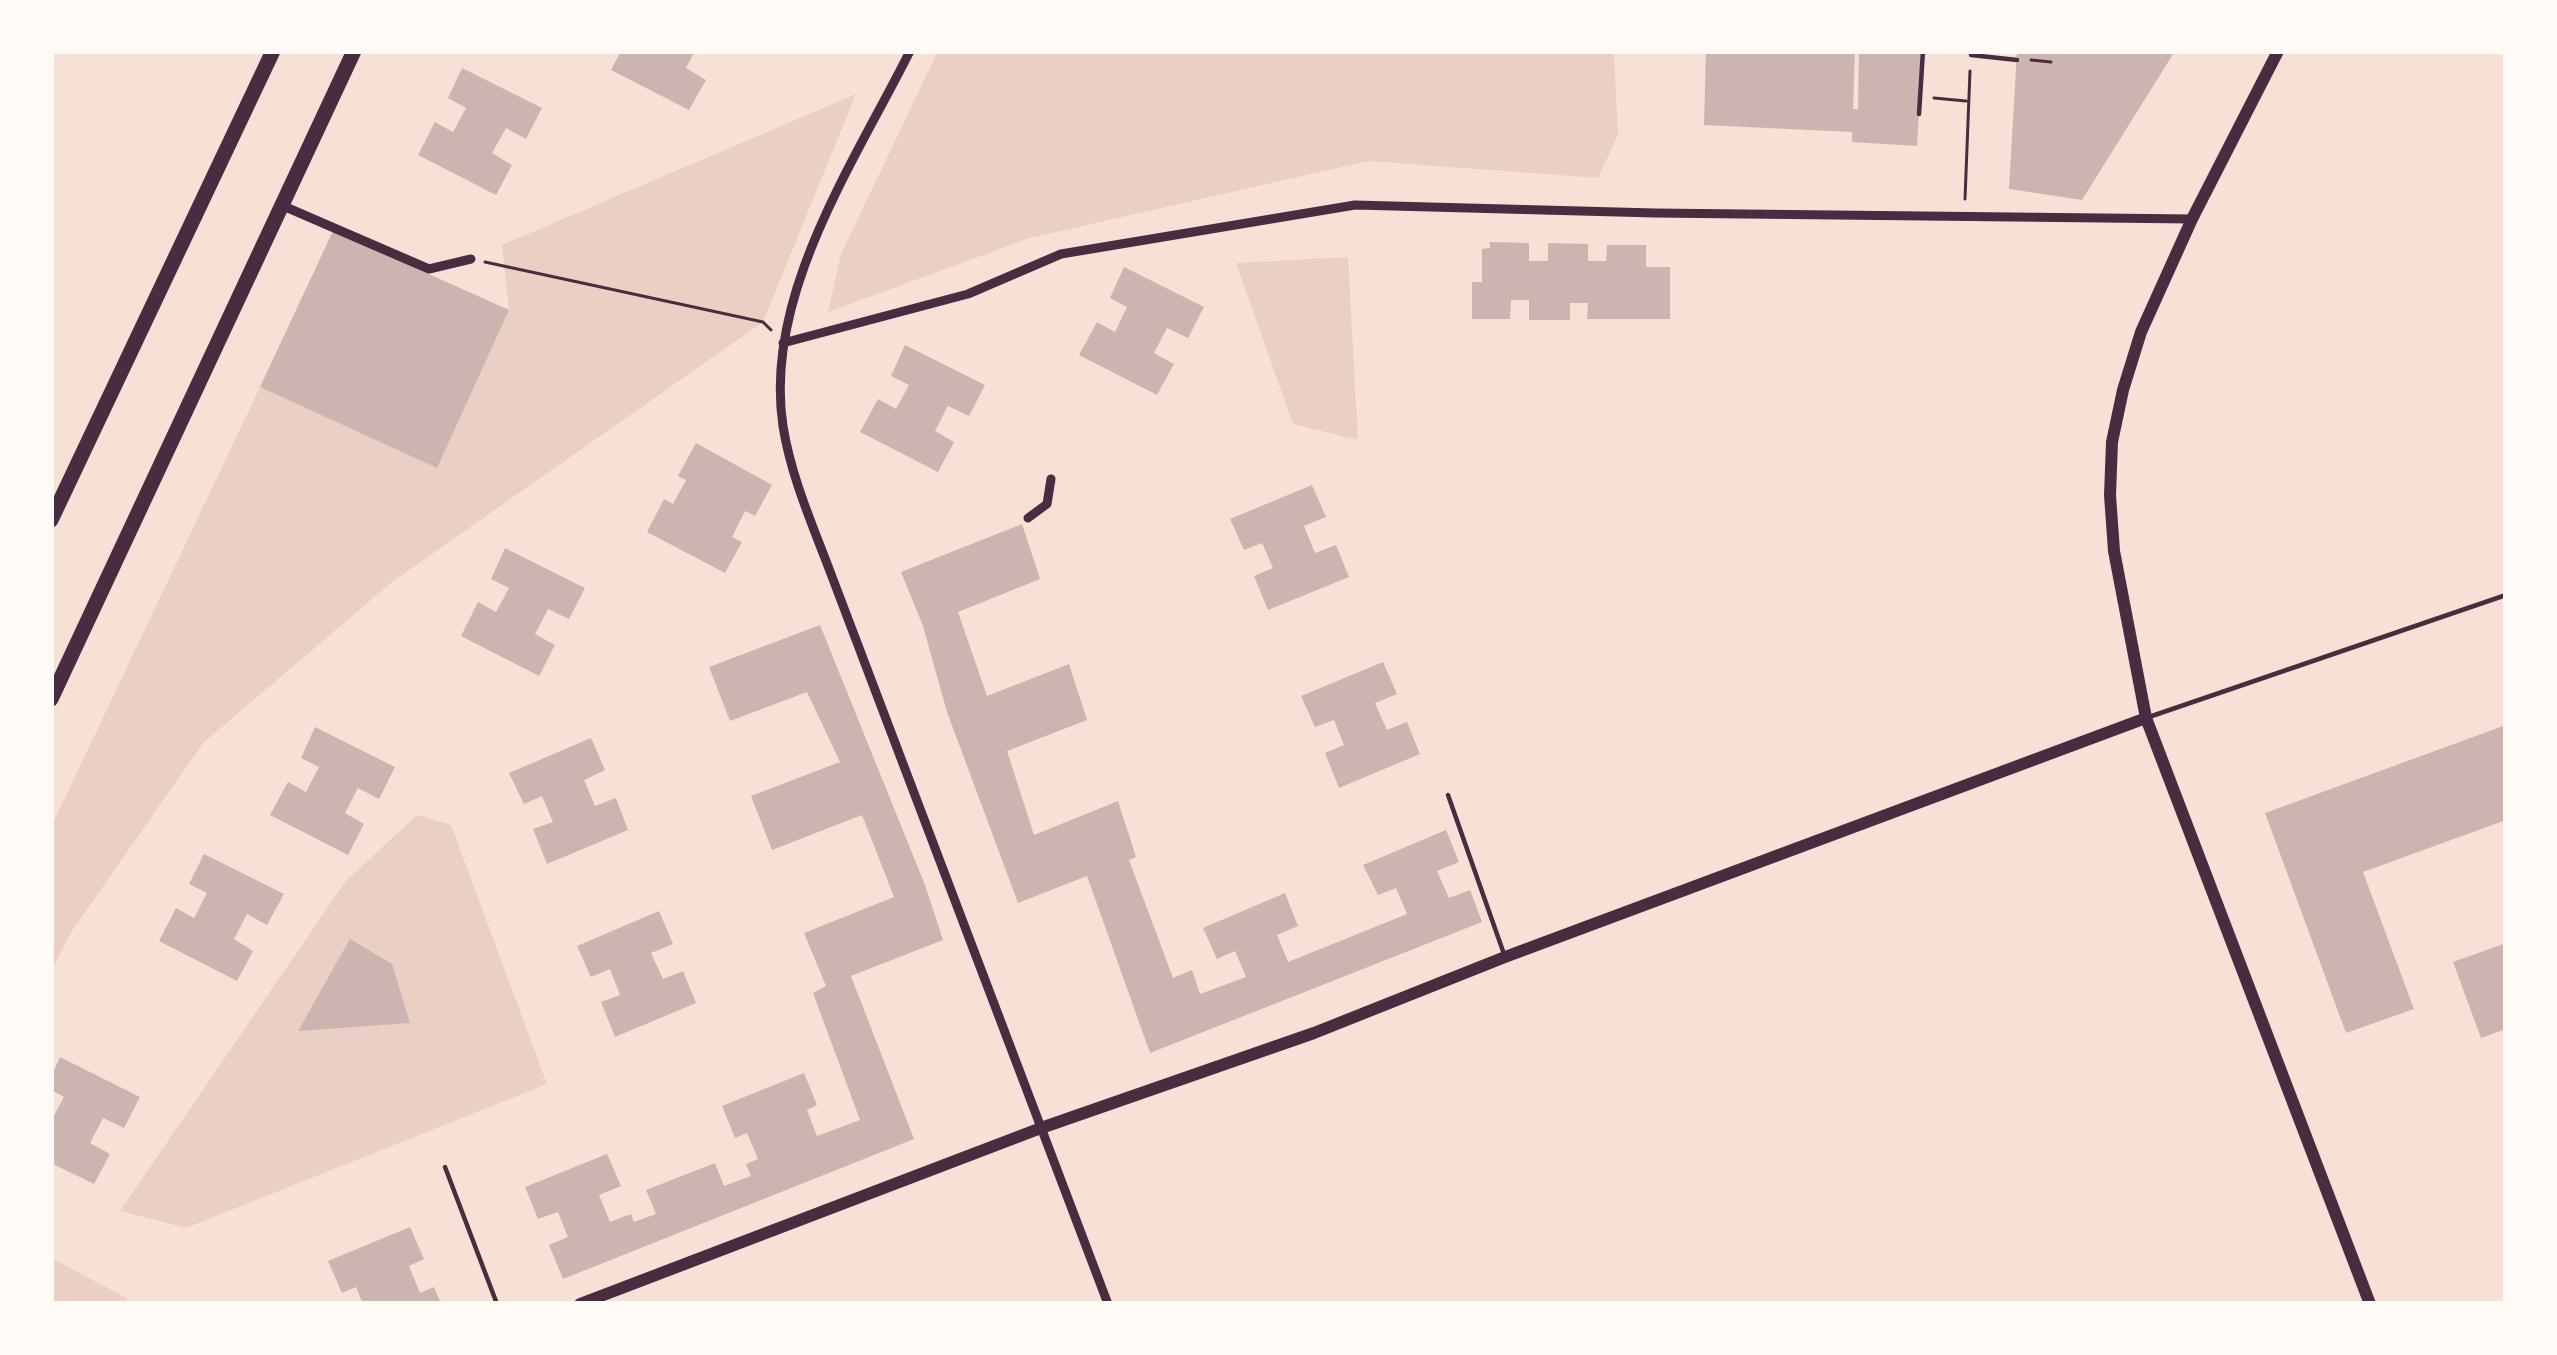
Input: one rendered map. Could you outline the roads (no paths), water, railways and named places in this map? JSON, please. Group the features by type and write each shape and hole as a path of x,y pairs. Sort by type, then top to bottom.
{"highway":[{"path":"51,520 273,51"},
{"path":"51,699 354,51"}],"street":[{"path":"910,51 814,243 793,296 780,386 790,462 1108,1304"},
{"path":"2278,51 2192,219 2141,332 2113,442 2114,551 2146,718 2370,1304"},
{"path":"281,205 429,269 471,260"},
{"path":"783,343 968,294 1061,254 1355,205 2192,219"},
{"path":"1028,518 1047,504 1052,478"},
{"path":"580,1304 2146,718"}],"lane":[{"path":"1918,115 1923,51"},
{"path":"1971,55 2017,59"},
{"path":"2146,718 2506,595"},
{"path":"1448,795 1504,957"},
{"path":"445,1167 496,1304"}]}
